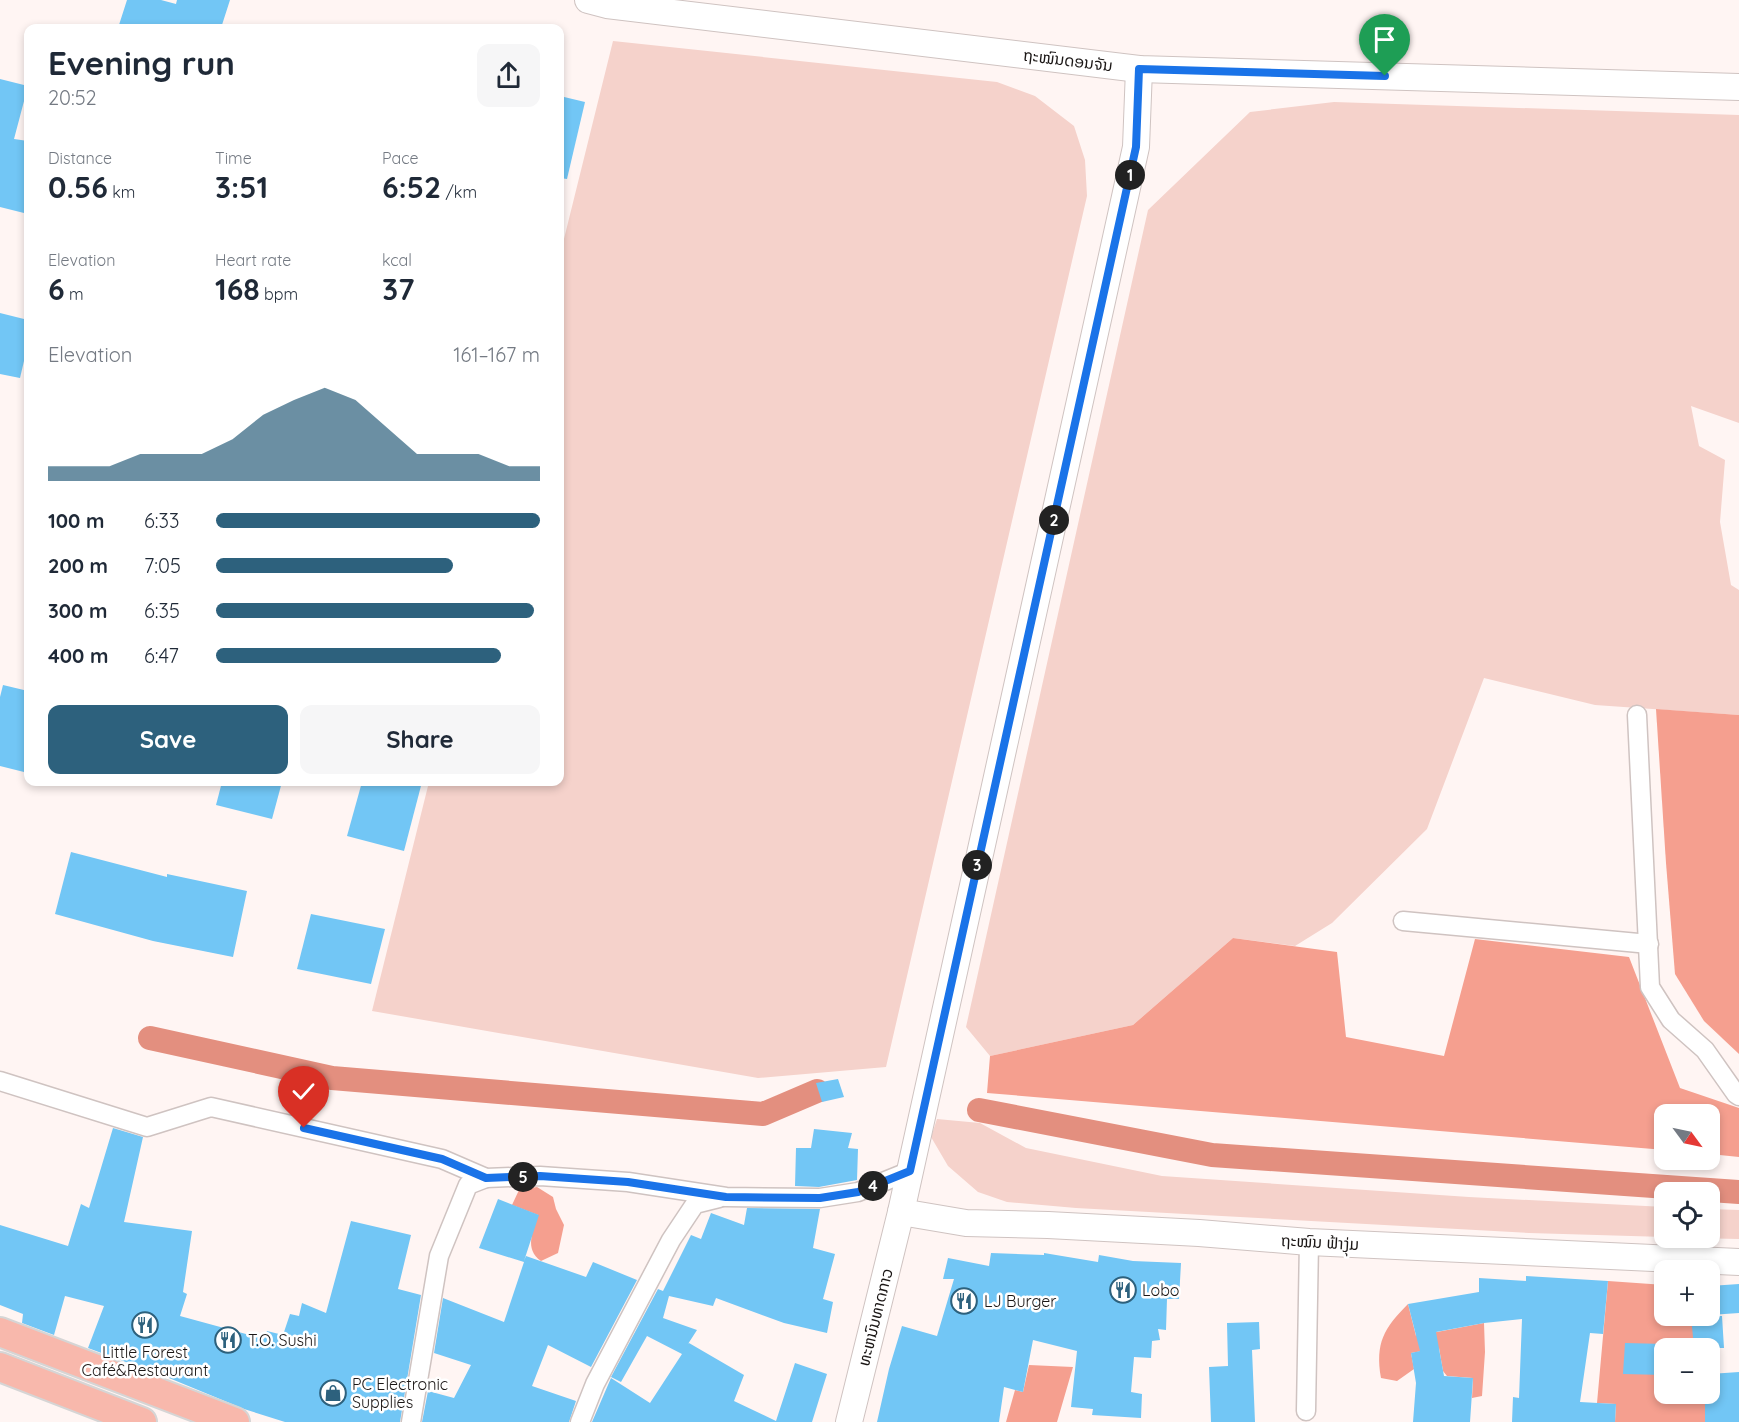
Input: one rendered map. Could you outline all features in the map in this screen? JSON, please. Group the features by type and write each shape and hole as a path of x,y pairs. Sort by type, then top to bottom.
{"main road":[{"path":"0,1332 235,1422"},
{"path":"0,1367 142,1422"}],"street":[{"name":"ຖະໝົນດອນຈັນ","path":"588,0 607,5 1139,69 1739,87"},
{"path":"901,1212 1136,147 1139,69"},
{"path":"1637,715 1650,987 1671,1020 1705,1050 1739,1096"},
{"path":"1403,921 1649,944"},
{"path":"0,1080 147,1127 211,1107 442,1159 486,1178"},
{"path":"411,1422 440,1256 468,1185 486,1178 540,1176 628,1182 726,1197 830,1197 858,1192 910,1171"},
{"path":"579,1422 595,1384 670,1240 695,1204 726,1197"},
{"name":"ຖະໝົນ ຟ້າງຸ່ມ","path":"901,1212 966,1223 1048,1225 1199,1233 1309,1242 1739,1262"},
{"name":"ທະຫນົນທາດກາວ","path":"849,1422 901,1212"},
{"path":"1306,1411 1309,1242"}],"shaded area":[{"path":"613,41 997,82 1035,96 1074,126 1085,160 1087,196 886,1067 758,1078 372,1011 428,786 564,786 564,239"},
{"path":"1334,102 1739,115 1739,423 1691,406 1699,446 1725,460 1720,522 1731,585 1739,590 1739,715 1595,705 1484,678 1427,829 1332,923 1295,946 1233,938 1133,1025 990,1056 966,1027 1148,210 1250,112"},
{"path":"1656,709 1739,715 1739,1054 1704,1021 1675,974"},
{"path":"1233,938 1337,952 1346,1037 1444,1056 1475,939 1629,957 1680,1088 1739,1108 1739,1157 1720,1155 1720,1104 1654,1104 1654,1149 987,1093 990,1056 1133,1025"},
{"path":"937,1119 980,1123 1026,1148 1162,1176 1469,1197 1654,1206 1654,1237 1529,1233 1076,1208 1007,1202 978,1192 948,1166 931,1137"},
{"path":"537,1187 553,1197 564,1225 558,1253 541,1261 531,1245 538,1215 512,1205 519,1190"},
{"path":"1720,1209 1739,1210 1739,1239 1720,1239"},
{"path":"1608,1281 1654,1284 1654,1326 1703,1326 1705,1338 1654,1338 1654,1404 1705,1404 1705,1422 1615,1422 1616,1404 1597,1403"},
{"path":"1408,1304 1416,1336 1484,1323 1482,1396 1472,1398 1473,1378 1447,1376 1443,1371 1439,1348 1411,1353 1414,1369 1397,1381 1381,1378 1379,1355 1383,1337"},
{"path":"1029,1365 1073,1367 1057,1422 1006,1422 1015,1390 1023,1392"}],"building":[{"path":"127,0 161,0 176,4 177,0 230,0 222,24 119,24"},
{"path":"0,79 24,85 24,101 14,139 24,140 24,213 0,207"},
{"path":"564,97 585,102 567,179 564,179"},
{"path":"0,313 24,319 24,361 20,378 0,374"},
{"path":"3,685 24,690 24,772 0,766 0,697"},
{"path":"221,786 281,786 272,819 216,805"},
{"path":"361,786 421,786 404,851 347,836"},
{"path":"71,852 167,877 167,874 247,891 233,957 153,941 55,914"},
{"path":"311,914 385,929 371,984 297,969"},
{"path":"838,1079 844,1097 822,1102 816,1083"},
{"path":"113,1128 143,1137 124,1222 192,1231 183,1292 187,1294 180,1316 264,1339 267,1331 283,1335 290,1314 299,1316 302,1303 326,1313 351,1221 411,1235 398,1289 421,1295 400,1422 285,1422 244,1409 88,1348 104,1306 65,1296 54,1335 22,1323 23,1314 0,1305 0,1225 68,1246 81,1204 89,1208"},
{"path":"814,1129 852,1133 848,1148 858,1149 857,1180 819,1187 795,1186 796,1148 811,1148"},
{"path":"498,1199 539,1215 524,1261 526,1256 586,1277 593,1262 637,1280 591,1367 548,1345 532,1386 576,1401 569,1422 422,1422 428,1391 454,1398 471,1365 434,1353 443,1298 504,1322 524,1262 479,1248"},
{"path":"747,1208 820,1209 813,1248 835,1254 823,1299 833,1302 827,1333 784,1323 716,1298 713,1306 669,1296 663,1318 697,1330 688,1344 744,1375 734,1401 776,1421 795,1363 827,1374 812,1422 592,1422 611,1378 650,1403 682,1354 647,1336 621,1382 611,1377 658,1289 663,1291 691,1235 701,1239 711,1213 744,1225"},
{"path":"991,1253 1044,1255 1044,1253 1098,1262 1099,1255 1133,1261 1181,1263 1179,1299 1167,1299 1166,1330 1158,1329 1160,1340 1152,1341 1151,1358 1134,1357 1131,1392 1142,1394 1141,1418 1092,1415 1093,1409 1071,1407 1077,1351 1033,1340 1023,1392 1004,1387 999,1422 877,1422 902,1326 937,1336 954,1279 943,1279 948,1258 989,1266"},
{"path":"1526,1276 1608,1281 1603,1334 1590,1333 1580,1402 1616,1404 1615,1422 1512,1422 1513,1397 1519,1398 1522,1319 1436,1332 1444,1376 1473,1378 1470,1422 1413,1422 1416,1383 1411,1353 1420,1351 1408,1304 1479,1292 1479,1278 1526,1281"},
{"path":"1739,1284 1739,1313 1720,1314 1720,1285"},
{"path":"1720,1316 1722,1316 1724,1348 1720,1348 1720,1338 1693,1338 1692,1326 1720,1326"},
{"path":"1259,1322 1260,1349 1252,1350 1255,1422 1211,1422 1209,1367 1228,1366 1227,1323"},
{"path":"1625,1343 1654,1344 1654,1375 1623,1374"},
{"path":"1739,1372 1739,1422 1705,1422 1705,1404 1720,1404 1720,1373"}],"waterway":[{"path":"150,1038 332,1078 763,1114 817,1091"},
{"path":"979,1110 1212,1155 1739,1192"}],"place":[{"name":"Lobo","path":"1123,1290"},
{"name":"LJ Burger","path":"964,1301"},
{"name":"Little Forest Café&Restaurant","path":"145,1325"},
{"name":"T.O. Sushi","path":"228,1340"},
{"name":"PC Electronic Supplies","path":"333,1393"}],"route":[{"path":"304,1128 442,1159 486,1178 540,1176 628,1182 726,1197 820,1198 858,1192 910,1171 1136,147 1139,69 1385,76"}]}
